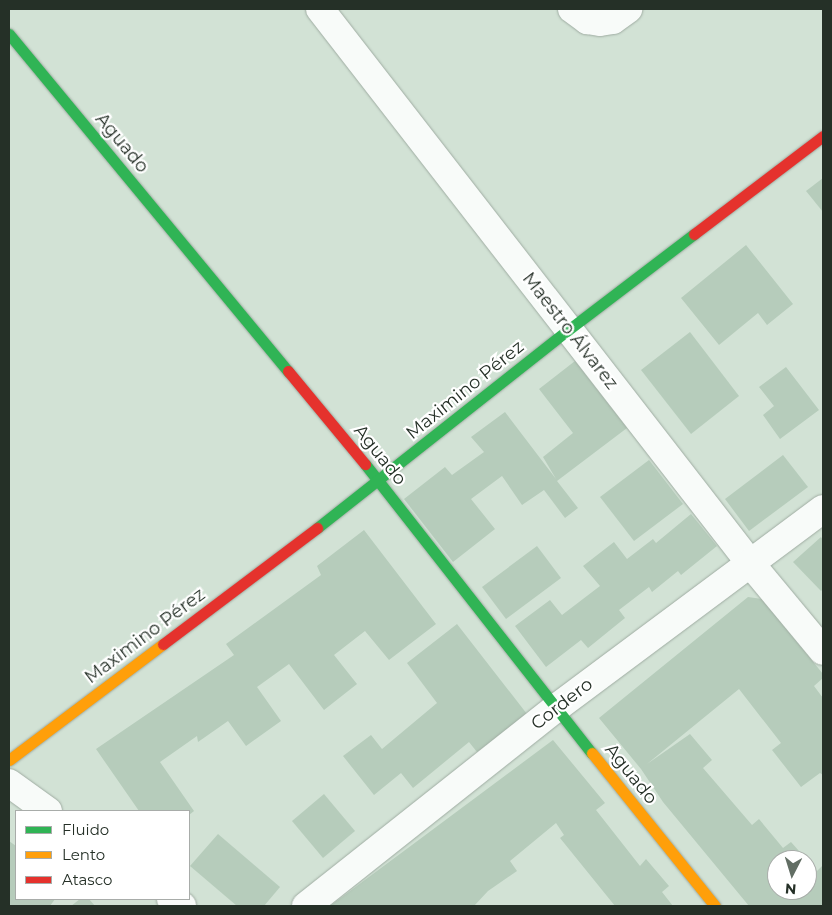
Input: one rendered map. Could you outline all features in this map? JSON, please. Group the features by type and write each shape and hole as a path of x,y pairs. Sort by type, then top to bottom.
{"street":[{"name":"Maestro Álvarez","path":"320,9 568,330 750,562 823,651"},
{"path":"572,9 587,20 600,22 613,20 628,9"},
{"name":"Aguado","path":"9,34 379,481 556,708 715,906"},
{"name":"Maximino Pérez","path":"9,760 379,481 568,330 823,136"},
{"name":"Cordero","path":"306,906 556,708 823,509"},
{"path":"9,783 47,810"}],"building":[{"path":"823,178 823,212 806,191"},
{"path":"746,245 793,304 767,325 758,313 719,345 681,298"},
{"path":"690,332 739,396 691,434 641,370"},
{"path":"575,361 627,428 557,481 578,508 565,518 544,490 522,505 502,476 471,499 495,529 453,562 404,499 445,467 452,475 484,452 471,437 505,412 556,479 543,457 573,433 539,389"},
{"path":"786,367 819,410 780,439 763,415 774,406 759,387"},
{"path":"783,455 808,487 749,531 725,499"},
{"path":"649,460 683,504 634,541 600,497"},
{"path":"691,514 717,546 681,575 678,571 652,592 649,587 619,610 625,618 588,648 581,640 546,667 515,626 550,600 562,615 600,586 583,566 614,542 627,559 653,539 656,543"},
{"path":"364,530 436,624 389,660 365,631 334,655 357,684 324,710 289,664 257,687 281,721 246,746 228,721 198,742 197,736 160,762 194,811 190,814 190,810 138,810 96,749 234,655 226,644 321,575 317,566"},
{"path":"821,537 823,540 823,589 821,591 793,562"},
{"path":"537,546 561,578 506,619 482,587"},
{"path":"748,597 762,599 823,674 823,678 814,686 823,698 823,775 820,773 801,787 772,750 781,743 739,689 647,764 690,734 712,760 703,768 752,825 759,819 783,848 791,842 798,850 767,850 767,900 817,900 817,871 823,865 823,906 749,906 663,802 641,769 599,718"},
{"path":"457,624 527,714 477,752 469,742 413,788 401,773 374,795 343,756 371,735 382,749 437,703 407,663"},
{"path":"553,740 605,803 596,810 640,866 646,859 669,886 662,892 673,906 615,906 560,838 564,835 556,823 510,861 517,871 488,891 474,906 330,906"},
{"path":"324,794 355,831 323,858 292,821"},
{"path":"218,834 280,887 264,906 237,906 190,866"},
{"path":"9,841 15,845 15,900 54,900 50,906 9,906"},
{"path":"79,900 90,900 95,906 71,906"}],"traffic: fast":[{"path":"9,34 288,371"},
{"path":"317,528 568,330 694,234"},
{"path":"365,464 592,753"}],"traffic: slow":[{"path":"9,760 163,644"},
{"path":"592,753 715,906"}],"traffic: jam":[{"path":"694,234 823,136"},
{"path":"288,371 365,464"},
{"path":"163,644 317,528"}]}
